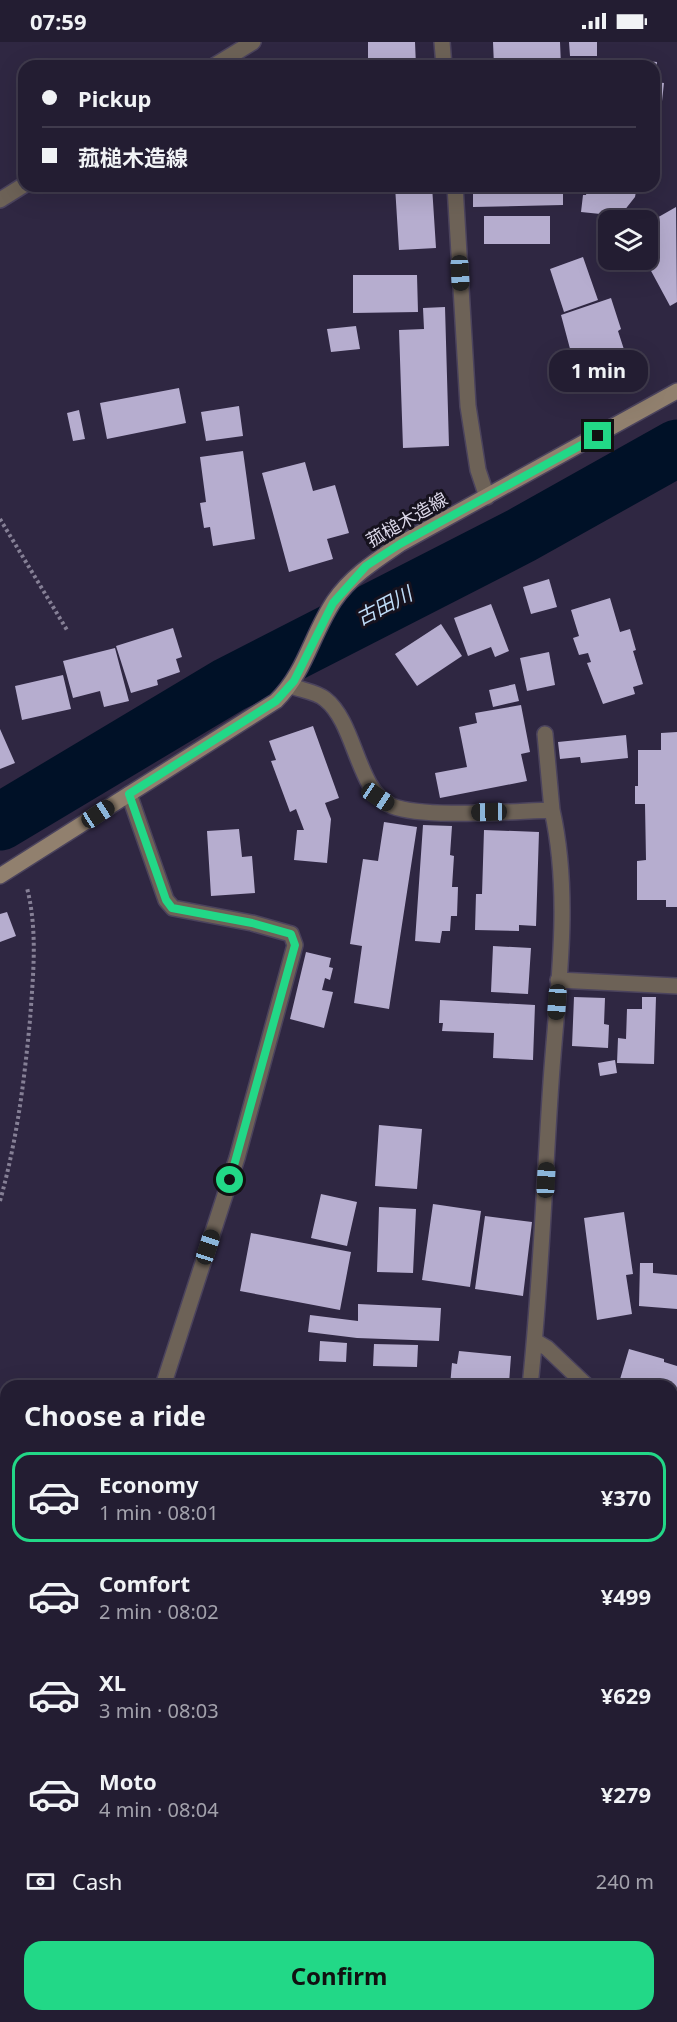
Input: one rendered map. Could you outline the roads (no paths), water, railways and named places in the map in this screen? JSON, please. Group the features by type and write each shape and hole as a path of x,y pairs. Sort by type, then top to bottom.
{"main road":[{"name":"菰槌木造線","path":"0,876 276,701 292,684 333,603 366,566 400,544 677,391"}],"street":[{"path":"224,60 253,42"},
{"path":"442,42 444,60"},
{"path":"0,200 18,189"},
{"path":"455,192 468,406 478,470 488,497"},
{"path":"292,684 324,697 338,711 378,797 392,806 445,813 552,810"},
{"path":"531,1380 558,980 561,864 552,810 545,734"},
{"path":"129,794 166,900 172,908 252,923 291,934 295,945 237,1158 165,1380"},
{"path":"558,980 677,986"},
{"path":"534,1341 547,1348 581,1380"}],"waterway":[{"name":"古田川","path":"0,822 229,685 522,535 677,448"}]}
